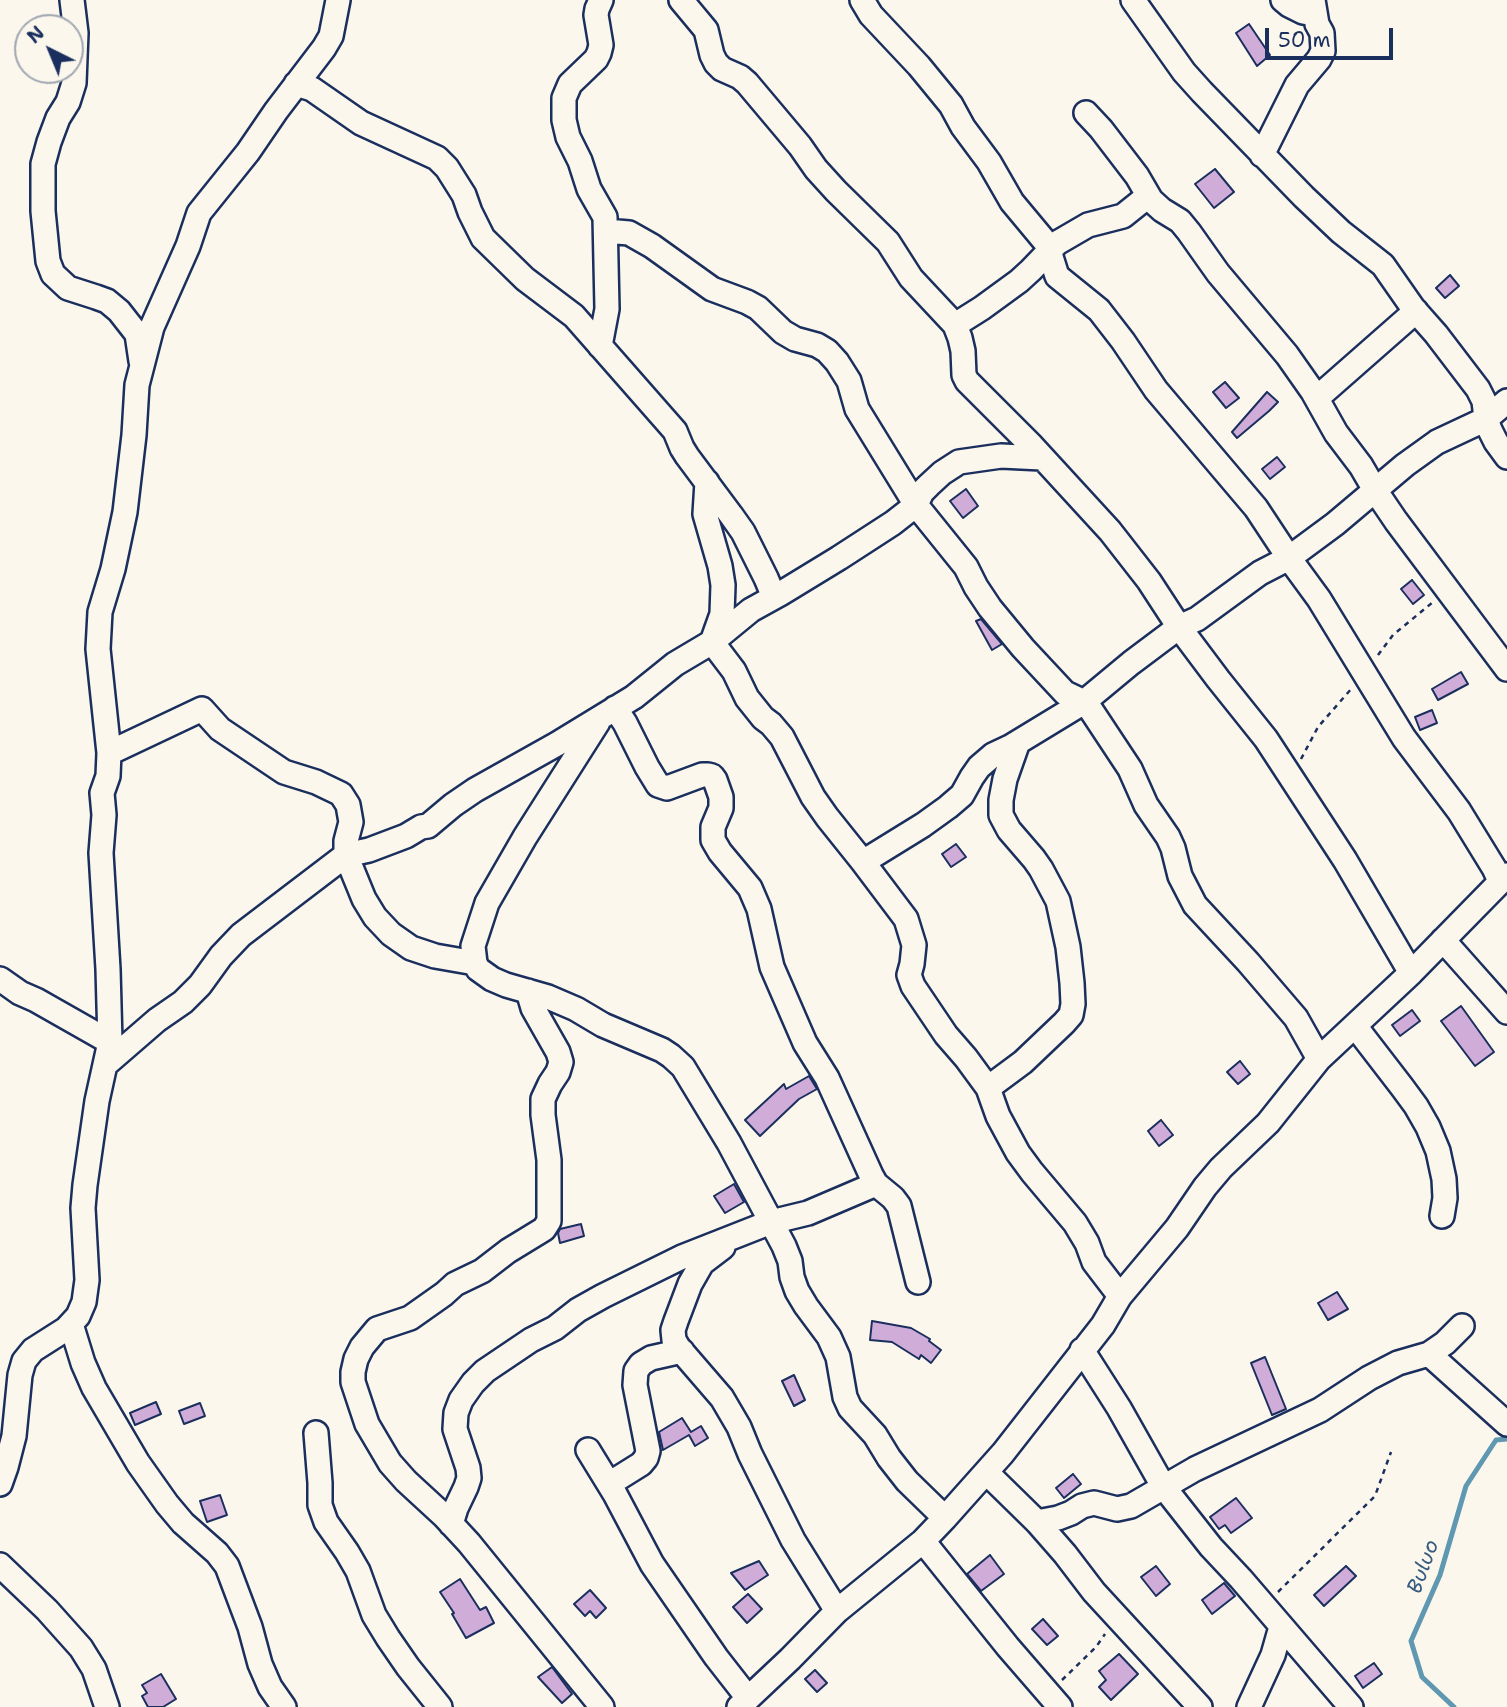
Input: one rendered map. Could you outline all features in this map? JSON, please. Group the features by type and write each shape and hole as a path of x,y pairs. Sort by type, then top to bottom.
{"street":[{"path":"72,0 76,33 74,83 68,102 58,118 43,164 43,211 48,261 58,281 68,288 107,301 118,311 137,334 141,368"},
{"path":"0,1484 14,1436 20,1375 24,1361 33,1350 66,1329 78,1316 84,1302 87,1280 83,1208 85,1185 97,1101 108,1054 108,969 101,853 104,815 102,793 108,776 109,753 98,649 100,612 113,569 125,512 137,385 152,327 188,246 199,213 248,152 324,48 331,36 338,0"},
{"path":"600,346 607,309 606,231 602,211 589,189 580,161 568,137 564,120 564,98 570,84 599,53 601,45 596,15 601,0"},
{"path":"681,0 706,30 716,63 747,83 823,176 888,242 911,278 955,325 963,351 964,375 967,381 1110,531 1149,581 1179,627 1273,748 1345,860 1411,973"},
{"path":"588,1450 652,1564 716,1657 743,1703 837,1611 923,1541 987,1473 1102,1325 1120,1296 1177,1228 1221,1168 1268,1123 1319,1059 1411,973 1503,878 1459,811 1404,738 1319,599 1256,508 1156,390 1098,310 1057,276 1050,250 1044,240 1012,202 951,105 871,15 862,0"},
{"path":"1133,0 1184,72 1262,155 1324,216 1383,265 1478,389 1484,401 1486,419 1496,442 1507,457"},
{"path":"1262,155 1297,85 1323,51 1322,33 1317,24 1314,7 1303,12 1283,0"},
{"path":"296,84 312,89 361,123 438,158 464,195 483,238 514,270 574,316 676,430 682,448 743,532 774,597"},
{"path":"1086,113 1137,176 1156,206 1180,221 1257,322 1287,355 1317,398 1336,433 1362,466 1375,490 1507,669"},
{"path":"955,325 1019,281 1057,243 1088,225 1123,216 1148,196"},
{"path":"606,231 629,233 712,289 758,308 783,332 827,351 844,372 857,409 916,505 967,567 990,608 1023,648 1065,693 1084,702 1130,768 1146,805 1168,837 1180,876 1195,905 1296,1018 1319,1059"},
{"path":"1317,398 1416,311"},
{"path":"863,862 948,807 962,795 979,767 993,755 1084,702 1179,627 1197,619 1261,573 1289,558 1437,442 1486,419 1507,401"},
{"path":"108,1054 183,1002 200,985 220,956 241,935 346,855 369,850 428,826 475,790 634,697 688,655 712,642 751,610 869,539 916,505 922,492 942,473 959,462 993,457 1042,458"},
{"path":"707,482 705,514 723,585 722,614 712,642"},
{"path":"712,642 734,671 747,698 782,737 813,797 827,817 906,919 914,945 909,975 913,986 946,1035 988,1088 998,1116 1018,1153 1075,1223 1094,1262 1120,1296"},
{"path":"109,753 202,709 220,729 284,772 316,782 341,794 348,805 351,822 346,855 374,917 391,934 411,948 435,956 475,962"},
{"path":"608,712 525,837 487,903 473,946 475,962 478,969 492,979 576,1009 603,1025 662,1050 683,1067 729,1143 771,1222 790,1261 797,1291 830,1337 838,1357 845,1397 850,1408 875,1435 907,1481 945,1518"},
{"path":"608,712 625,723 658,785 667,788 702,775 712,776 715,780 721,797 721,808 713,827 713,840 750,888 759,909 772,967 785,999 804,1043 827,1079 876,1184 900,1206 918,1282"},
{"path":"988,1088 1023,1062 1064,1023 1071,1015 1073,1004 1068,947 1058,901 1034,859 1009,830 1001,815 1005,779 1018,742"},
{"path":"1443,940 1507,1012"},
{"path":"0,979 36,1000 108,1054"},
{"path":"528,991 533,1008 561,1062 543,1099 542,1115 549,1171 549,1221 544,1229 482,1271 454,1283 444,1294 410,1318 377,1329 356,1359 353,1382 367,1424 390,1463 469,1543 602,1707"},
{"path":"1355,1026 1416,1106 1428,1127 1438,1151 1444,1179 1442,1216"},
{"path":"451,1524 469,1478 455,1429 456,1413 461,1400 479,1377 495,1364 555,1328 578,1310 682,1257 771,1222 808,1213 876,1184"},
{"path":"743,1234 702,1263 690,1284 673,1330 674,1340 722,1398 739,1427 793,1540 837,1611"},
{"path":"71,1324 94,1388 138,1463 167,1504 227,1566 250,1627 260,1664 270,1687 284,1707"},
{"path":"1037,1522 1058,1518 1094,1503 1117,1509 1130,1506 1233,1450 1320,1410 1369,1378 1398,1363 1429,1354 1446,1343 1462,1325"},
{"path":"1082,1350 1119,1408 1163,1486 1211,1547 1351,1707"},
{"path":"609,1484 641,1464 648,1451 635,1385 636,1371 640,1364 651,1358 682,1351"},
{"path":"1429,1354 1507,1424"},
{"path":"316,1433 320,1505 326,1522 352,1561 374,1615 388,1638 440,1707"},
{"path":"987,1473 1037,1522 1094,1592 1200,1707"},
{"path":"923,1541 1055,1701"},
{"path":"0,1565 47,1610 81,1648 94,1669 107,1707"},
{"path":"1249,1707 1273,1655 1281,1627"}],"path":[{"path":"1264,1607 1375,1496 1391,1452"},
{"path":"1055,1701 1068,1673 1096,1647 1118,1618"}],"building":[{"path":"1249,24 1270,55 1257,66 1236,33"},
{"path":"1215,169 1234,192 1214,208 1195,184"},
{"path":"1450,275 1459,286 1445,298 1436,288"},
{"path":"1225,382 1239,398 1226,408 1213,392"},
{"path":"1267,392 1278,402 1237,438 1232,432"},
{"path":"1277,457 1285,467 1270,479 1262,469"},
{"path":"966,489 978,506 963,518 950,501"},
{"path":"1412,580 1424,595 1413,604 1401,589"},
{"path":"981,619 1002,644 992,650 976,621"},
{"path":"1461,672 1468,684 1438,700 1432,689"},
{"path":"1432,710 1437,723 1420,730 1415,717"},
{"path":"956,844 966,857 951,867 942,854"},
{"path":"1461,1006 1494,1052 1475,1066 1441,1021"},
{"path":"1412,1010 1420,1021 1400,1036 1392,1025"},
{"path":"1240,1061 1250,1074 1238,1084 1227,1072"},
{"path":"809,1076 817,1089 799,1099 760,1136 745,1120 784,1084 786,1089"},
{"path":"1161,1120 1173,1135 1159,1146 1148,1131"},
{"path":"734,1184 744,1202 725,1213 714,1196"},
{"path":"581,1224 584,1236 560,1243 560,1229"},
{"path":"1337,1292 1348,1309 1328,1320 1318,1303"},
{"path":"872,1321 911,1328 930,1339 929,1341 941,1350 931,1363 921,1355 919,1359 892,1342 870,1340"},
{"path":"1265,1357 1286,1409 1272,1415 1251,1363"},
{"path":"794,1375 805,1400 794,1406 782,1381"},
{"path":"156,1402 161,1414 135,1425 130,1413"},
{"path":"200,1403 205,1416 184,1424 179,1411"},
{"path":"682,1418 691,1432 701,1426 708,1438 695,1446 689,1435 663,1450 659,1432"},
{"path":"1073,1474 1081,1484 1064,1498 1056,1488"},
{"path":"220,1495 227,1515 207,1522 200,1501"},
{"path":"1236,1498 1252,1518 1231,1533 1225,1525 1219,1529 1210,1517"},
{"path":"990,1555 1004,1574 981,1591 967,1574"},
{"path":"759,1561 768,1575 745,1590 731,1573"},
{"path":"1156,1566 1170,1584 1156,1596 1141,1577"},
{"path":"1346,1566 1356,1576 1324,1606 1314,1595"},
{"path":"460,1579 480,1610 486,1607 494,1623 466,1638 440,1592"},
{"path":"1224,1583 1235,1596 1212,1614 1202,1600"},
{"path":"590,1590 606,1608 596,1618 590,1611 585,1616 574,1604"},
{"path":"748,1594 762,1609 747,1623 733,1607"},
{"path":"1043,1619 1058,1636 1047,1645 1032,1629"},
{"path":"1119,1654 1138,1674 1111,1700 1099,1687 1106,1680 1099,1671"},
{"path":"1374,1663 1382,1674 1363,1688 1355,1676"},
{"path":"552,1667 572,1694 562,1703 538,1677"},
{"path":"815,1670 827,1683 817,1692 805,1679"},
{"path":"161,1674 176,1699 163,1707 148,1707 142,1696 147,1693 142,1685"}],"waterway":[{"name":"Buluo","path":"1454,1707 1422,1677 1411,1641 1440,1575 1466,1486 1496,1440 1507,1439"}]}
